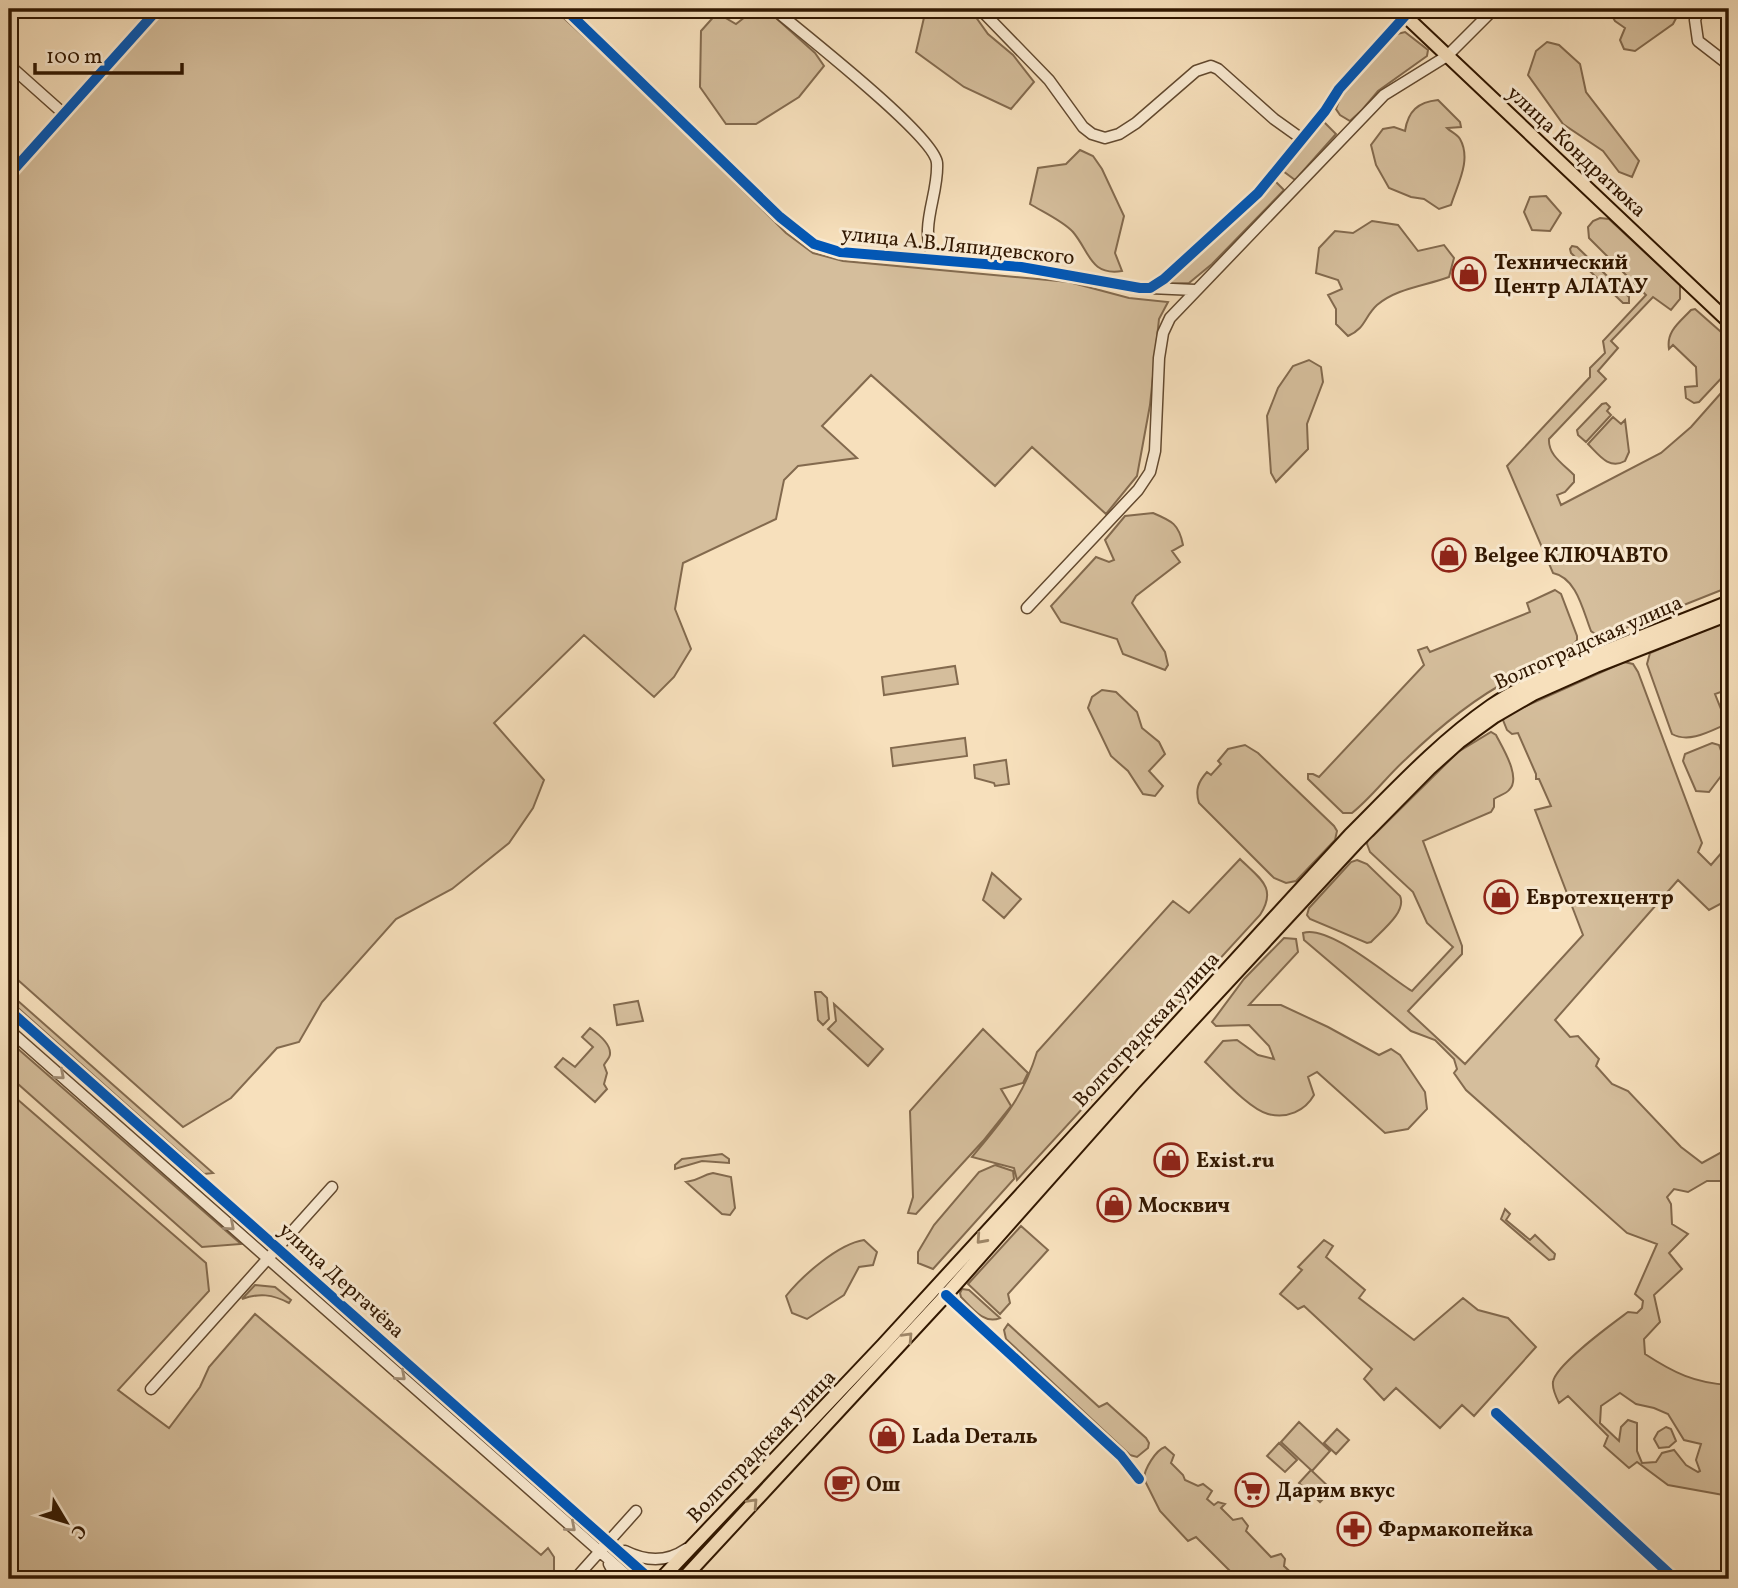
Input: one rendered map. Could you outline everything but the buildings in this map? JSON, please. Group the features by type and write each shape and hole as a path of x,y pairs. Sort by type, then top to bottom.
{"main road":[{"name":"улица Кондратюка","path":"1401,12 1729,322"},
{"name":"Волгоградская улица","path":"683,1579 946,1295 1050,1170 1350,835 1423,761 1453,734 1492,706 1530,684 1593,656 1729,603"},
{"name":"Волгоградская улица","path":"661,1579 1354,845 1430,768 1495,716 1533,694 1596,666 1729,614"}],"street":[{"path":"9,175 159,9"},
{"name":"улица А.В.Ляпидевского","path":"565,9 757,195 808,240 826,249 1021,267 1122,286 1195,290"},
{"path":"774,9 902,118 931,150 937,162 928,233 928,246 934,258"},
{"path":"980,9 1049,80 1083,127 1092,134 1105,138 1118,134 1196,71 1211,66 1302,139"},
{"path":"1027,608 1138,489 1150,472 1155,451 1158,358 1163,333 1170,318 1384,95 1447,56 1493,9"},
{"path":"1699,9 1695,20 1698,41 1729,65"},
{"path":"1150,288 1164,279 1258,193 1401,12"},
{"path":"9,65 64,114"},
{"name":"улица Дергачёва","path":"9,1010 650,1579"},
{"name":"улица Дергачёва","path":"9,1030 631,1579"},
{"path":"151,1389 332,1187"},
{"path":"946,1295 1121,1456 1139,1479"},
{"path":"1496,1413 1674,1578"},
{"path":"575,1579 602,1554 636,1511"},
{"path":"611,1543 640,1559 651,1560 673,1556 698,1541"},
{"path":"694,1579 706,1553"},
{"path":"602,1554 617,1579"}],"shaded area":[{"path":"163,9 554,9 642,90 786,233 813,253 843,261 1069,282 1129,298 1168,302 1159,319 1150,405 1137,476 1106,514 1032,447 995,486 871,375 822,426 857,458 798,466 784,480 776,519 683,563 675,609 691,649 674,677 654,697 584,635 494,723 544,780 533,808 509,843 452,889 396,919 322,1002 299,1042 277,1048 231,1098 183,1127 9,972 9,178"},
{"path":"742,9 766,9 815,53 824,66 799,97 756,124 726,124 700,87 701,31 717,13 736,24 745,17"},
{"path":"926,9 970,9 988,34 1013,55 1034,82 1011,109 964,87 916,52"},
{"path":"1608,9 1681,9 1673,24 1635,51 1624,49 1620,40 1625,28 1615,21"},
{"path":"1405,32 1428,50 1427,56 1378,91 1350,121 1340,115 1336,109 1342,93 1393,35"},
{"path":"1547,42 1559,45 1580,64 1586,92 1639,161 1632,177 1619,172 1603,151 1563,124 1528,75 1536,51"},
{"path":"1438,100 1460,122 1461,127 1447,128 1460,139 1464,155 1462,172 1451,205 1439,209 1424,199 1389,188 1376,165 1371,145 1383,129 1394,127 1405,131 1415,109"},
{"path":"1323,121 1336,134 1295,180 1283,171"},
{"path":"1080,150 1093,156 1102,169 1124,216 1115,253 1122,271 1111,272 1097,266 1069,228 1030,204 1038,168 1066,164"},
{"path":"1274,180 1284,190 1212,264 1189,283 1164,284"},
{"path":"1546,196 1561,213 1550,231 1532,230 1524,212 1530,197"},
{"path":"1600,218 1609,219 1680,285 1680,299 1671,310 1653,297 1611,341 1618,348 1598,371 1606,379 1549,439 1554,455 1574,475 1574,482 1565,492 1557,495 1561,505 1661,453 1691,427 1729,384 1729,587 1606,636 1598,636 1591,631 1573,588 1568,581 1553,573 1507,466 1590,377 1590,368 1605,353 1603,341 1646,295 1589,238 1588,227"},
{"path":"1372,221 1398,225 1418,251 1444,245 1454,258 1449,277 1385,299 1373,309 1362,326 1348,336 1336,324 1336,309 1328,295 1342,289 1338,280 1316,273 1319,248 1335,231 1353,233"},
{"path":"1572,246 1577,247 1629,297 1629,303 1623,303 1571,253"},
{"path":"1695,309 1729,339 1729,370 1699,402 1694,403 1686,398 1685,387 1697,386 1696,367 1673,345 1669,349 1669,343 1675,327"},
{"path":"1309,360 1321,367 1323,382 1307,424 1308,449 1276,482 1271,473 1267,416 1278,388 1293,366"},
{"path":"1606,403 1610,407 1607,411 1611,415 1586,442 1578,435 1577,430"},
{"path":"1613,417 1621,424 1625,420 1629,452 1625,461 1614,464 1605,460 1588,444"},
{"path":"1153,513 1170,521 1177,528 1183,545 1172,551 1180,562 1136,596 1132,603 1165,652 1168,665 1165,670 1123,654 1117,639 1061,622 1051,606 1096,557 1109,562 1114,560 1105,540 1125,516"},
{"path":"1555,590 1561,594 1577,636 1577,640 1564,653 1498,686 1456,715 1418,747 1352,813 1343,813 1308,779 1308,774 1319,777 1424,665 1418,650 1427,647 1430,652 1530,612 1527,603"},
{"path":"1729,620 1729,689 1715,694 1721,709 1729,707 1729,723 1693,737 1672,734 1647,664 1650,653"},
{"path":"1624,662 1633,664 1702,843 1698,852 1711,865 1729,844 1729,905 1720,904 1709,910 1678,880 1555,1020 1570,1037 1578,1036 1599,1059 1596,1066 1612,1084 1628,1091 1681,1147 1702,1163 1729,1145 1729,1181 1707,1181 1688,1192 1674,1189 1667,1197 1671,1204 1672,1224 1688,1234 1669,1253 1682,1269 1654,1295 1660,1322 1644,1339 1645,1354 1666,1367 1695,1379 1729,1385 1729,1496 1668,1485 1637,1462 1629,1468 1604,1446 1608,1436 1568,1396 1559,1403 1554,1390 1556,1375 1573,1356 1628,1312 1637,1313 1642,1308 1643,1301 1635,1294 1657,1244 1627,1233 1466,1090 1454,1073 1457,1069 1454,1059 1435,1040 1411,1031 1304,940 1303,933 1314,932 1328,936 1412,991 1453,947 1427,923 1413,892 1370,852 1368,837 1373,836 1458,752 1491,732 1496,735 1510,762 1512,785 1508,791 1494,799 1491,812 1423,841 1462,946 1462,954 1408,1011 1465,1064 1583,935 1535,810 1551,806 1539,779 1536,779 1518,733 1512,734 1507,730 1503,720 1506,715","holes":["1620,1393 1636,1404 1668,1414 1684,1440 1701,1444 1696,1460 1700,1471 1686,1465 1674,1450 1662,1453 1656,1462 1642,1463 1637,1451 1637,1423 1628,1420 1621,1427 1619,1441 1600,1423 1601,1406"]},
{"path":"955,666 958,684 884,695 882,677"},
{"path":"1102,690 1116,692 1137,712 1142,728 1159,742 1165,754 1149,771 1163,786 1155,796 1143,794 1128,771 1111,756 1088,708 1092,697"},
{"path":"965,738 967,756 893,766 891,748"},
{"path":"1712,743 1719,745 1727,768 1709,792 1696,791 1683,761 1685,754"},
{"path":"1245,745 1258,753 1337,831 1335,840 1296,881 1286,883 1274,878 1199,803 1197,790 1207,772 1211,775 1221,764 1218,761 1228,749"},
{"path":"1006,760 1009,784 995,786 994,783 975,778 974,765"},
{"path":"1240,859 1267,890 1265,905 1260,915 1017,1180 1014,1168 972,1157 1018,1096 1037,1052 1173,901 1189,913"},
{"path":"1357,860 1367,864 1400,896 1401,902 1397,915 1367,943 1310,919 1307,915 1309,908 1351,862"},
{"path":"992,873 1021,899 1004,918 983,900"},
{"path":"1284,938 1296,939 1298,952 1249,1005 1281,1005 1379,1055 1391,1049 1400,1055 1425,1092 1427,1109 1408,1129 1385,1133 1317,1072 1308,1077 1314,1095 1306,1105 1289,1114 1268,1114 1244,1099 1205,1062 1223,1041 1237,1040 1258,1055 1274,1059 1269,1046 1249,1025 1216,1026 1212,1022 1244,979"},
{"path":"815,992 821,992 827,998 829,1019 823,1025 818,1020"},
{"path":"9,993 213,1173 204,1174 9,1000"},
{"path":"638,1001 643,1021 617,1025 614,1005"},
{"path":"834,1004 883,1049 868,1066 828,1029 836,1021"},
{"path":"590,1028 610,1050 604,1065 607,1073 604,1084 607,1089 595,1102 555,1067 563,1058 575,1067 593,1047 582,1037"},
{"path":"983,1029 1028,1073 1023,1083 1001,1089 1011,1106 983,1141 916,1214 908,1213 913,1197 910,1111"},
{"path":"9,1041 241,1244 202,1247 9,1076"},
{"path":"9,1092 206,1263 209,1291 118,1390 169,1428 200,1387 209,1367 255,1314 541,1555 548,1548 554,1557 554,1579 9,1579"},
{"path":"722,1154 729,1159 729,1163 702,1161 675,1169 675,1165 682,1159"},
{"path":"995,1165 1013,1171 1014,1179 933,1269 918,1263 918,1252 934,1225 979,1172"},
{"path":"713,1173 731,1177 735,1208 730,1215 722,1214 686,1182"},
{"path":"1505,1209 1510,1214 1506,1220 1530,1240 1535,1235 1555,1254 1554,1259 1549,1260 1501,1219"},
{"path":"1021,1226 1048,1250 1008,1294 1010,1303 1000,1314 968,1284"},
{"path":"864,1240 877,1252 873,1265 859,1267 844,1295 807,1319 792,1313 786,1296 801,1279 832,1254"},
{"path":"1324,1240 1333,1246 1326,1257 1365,1290 1359,1298 1414,1340 1463,1298 1478,1310 1508,1318 1536,1347 1474,1416 1462,1405 1440,1428 1396,1388 1384,1400 1364,1379 1372,1369 1304,1306 1298,1309 1280,1294 1302,1270 1298,1267"},
{"path":"255,1285 275,1287 291,1300 289,1303 260,1295 242,1299"},
{"path":"962,1289 969,1290 1000,1318 994,1320 979,1314 961,1297"},
{"path":"1008,1324 1099,1407 1107,1403 1146,1438 1148,1448 1137,1457 1130,1455 1006,1339 1004,1330"},
{"path":"1299,1422 1330,1451 1312,1471 1332,1490 1320,1502 1299,1483 1311,1470 1281,1442"},
{"path":"1666,1427 1671,1429 1676,1441 1669,1447 1659,1448 1654,1439 1658,1432"},
{"path":"1337,1429 1349,1440 1336,1454 1324,1443"},
{"path":"1279,1443 1297,1460 1285,1472 1267,1456"},
{"path":"1165,1447 1174,1455 1171,1463 1185,1480 1198,1486 1203,1484 1212,1491 1207,1499 1214,1505 1218,1502 1225,1504 1221,1508 1233,1520 1242,1518 1248,1526 1246,1531 1271,1557 1281,1554 1285,1559 1284,1566 1298,1579 1238,1579 1196,1537 1188,1541 1160,1511 1144,1479 1151,1460"}],"cycle path":[{"path":"9,175 158,9"},
{"path":"565,9 780,217 814,244 840,252 1021,267 1140,288 1150,288 1164,279 1258,193 1325,111 1339,89 1405,16"},
{"path":"9,1010 650,1579"},
{"path":"946,1295 1121,1456 1139,1479"},
{"path":"1496,1413 1675,1579"}],"place":[{"name":"Технический Центр АЛАТАУ","path":"1469,274"},
{"name":"Belgee КЛЮЧАВТО","path":"1449,555"},
{"name":"Евротехцентр","path":"1501,897"},
{"name":"Exist.ru","path":"1171,1160"},
{"name":"Москвич","path":"1114,1205"},
{"name":"Lada Dеталь","path":"887,1436"},
{"name":"Ош","path":"842,1484"},
{"name":"Дарим вкус","path":"1252,1490"},
{"name":"Фармакопейка","path":"1354,1529"}]}
